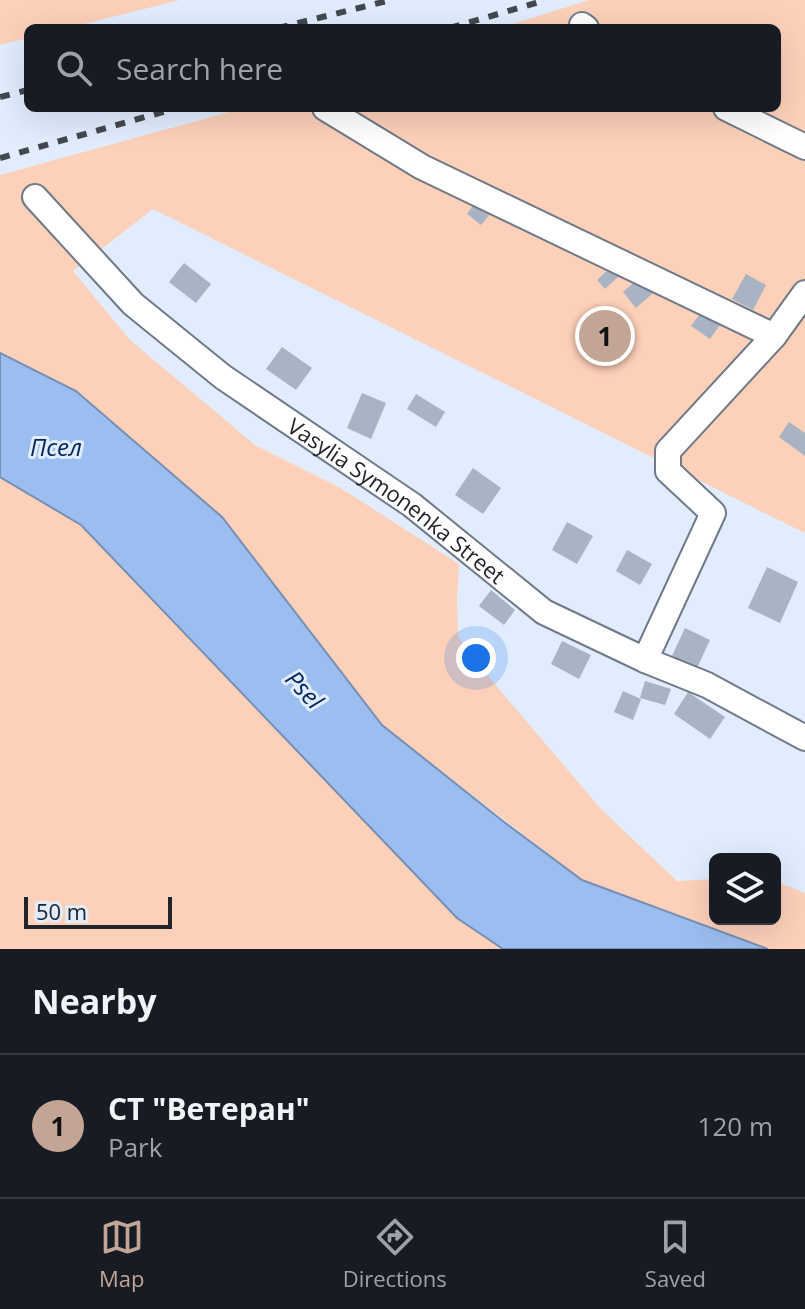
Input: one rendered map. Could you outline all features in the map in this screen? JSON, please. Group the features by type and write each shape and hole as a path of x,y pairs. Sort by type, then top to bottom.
{"street":[{"path":"332,112 422,167 789,327"},
{"path":"734,112 805,147"},
{"name":"Vasylia Symonenka Street","path":"35,197 133,304 223,377 412,505 544,612 645,660 707,685 805,738"},
{"path":"645,660 713,513 668,471 668,451 789,327 805,293"}],"shaded area":[{"path":"0,0 180,0 84,24 24,24 24,39 0,45"},
{"path":"589,0 805,0 805,533 153,209 73,271 130,340 255,445 339,487 459,564 458,636 600,808 677,881 709,879 709,925 781,925 781,883 805,893 805,949 768,949 582,880 382,725 222,518 76,391 0,353 0,175 229,112 781,112 781,24 513,24"},
{"path":"0,477 81,525 457,918 503,949 0,949"}],"water":[{"name":"Псел","path":"0,353 76,391 222,517 382,725 504,822 582,880 768,949 503,949 457,918 81,525 0,477"}],"building":[{"path":"480,196 495,208 481,225 467,214"},
{"path":"184,263 211,284 196,303 169,282"},
{"path":"611,267 619,276 605,289 597,280"},
{"path":"746,274 766,285 753,310 732,299"},
{"path":"640,277 653,293 636,308 623,292"},
{"path":"702,311 720,325 710,339 691,326"},
{"path":"282,347 312,368 296,390 266,369"},
{"path":"362,393 386,403 371,439 347,428"},
{"path":"416,394 445,412 436,427 407,409"},
{"path":"789,422 805,433 805,456 779,437"},
{"path":"473,468 501,488 483,514 455,495"},
{"path":"567,522 593,536 577,564 552,550"},
{"path":"627,550 652,564 640,585 616,571"},
{"path":"767,567 798,582 780,623 748,608"},
{"path":"491,590 515,610 504,625 479,606"},
{"path":"685,628 710,640 697,668 672,656"},
{"path":"562,641 591,655 579,679 551,664"},
{"path":"645,681 671,689 665,705 640,698"},
{"path":"623,691 641,699 633,720 614,712"},
{"path":"688,692 725,717 710,739 674,714"}],"railway":[{"path":"294,24 391,0"},
{"path":"464,24 546,0"},
{"path":"0,97 24,91"},
{"path":"0,158 163,112"}],"place":[{"name":"СТ \"Ветеран\"","path":"605,336"}],"water label":[{"name":"Psel","path":"305,689"}]}
